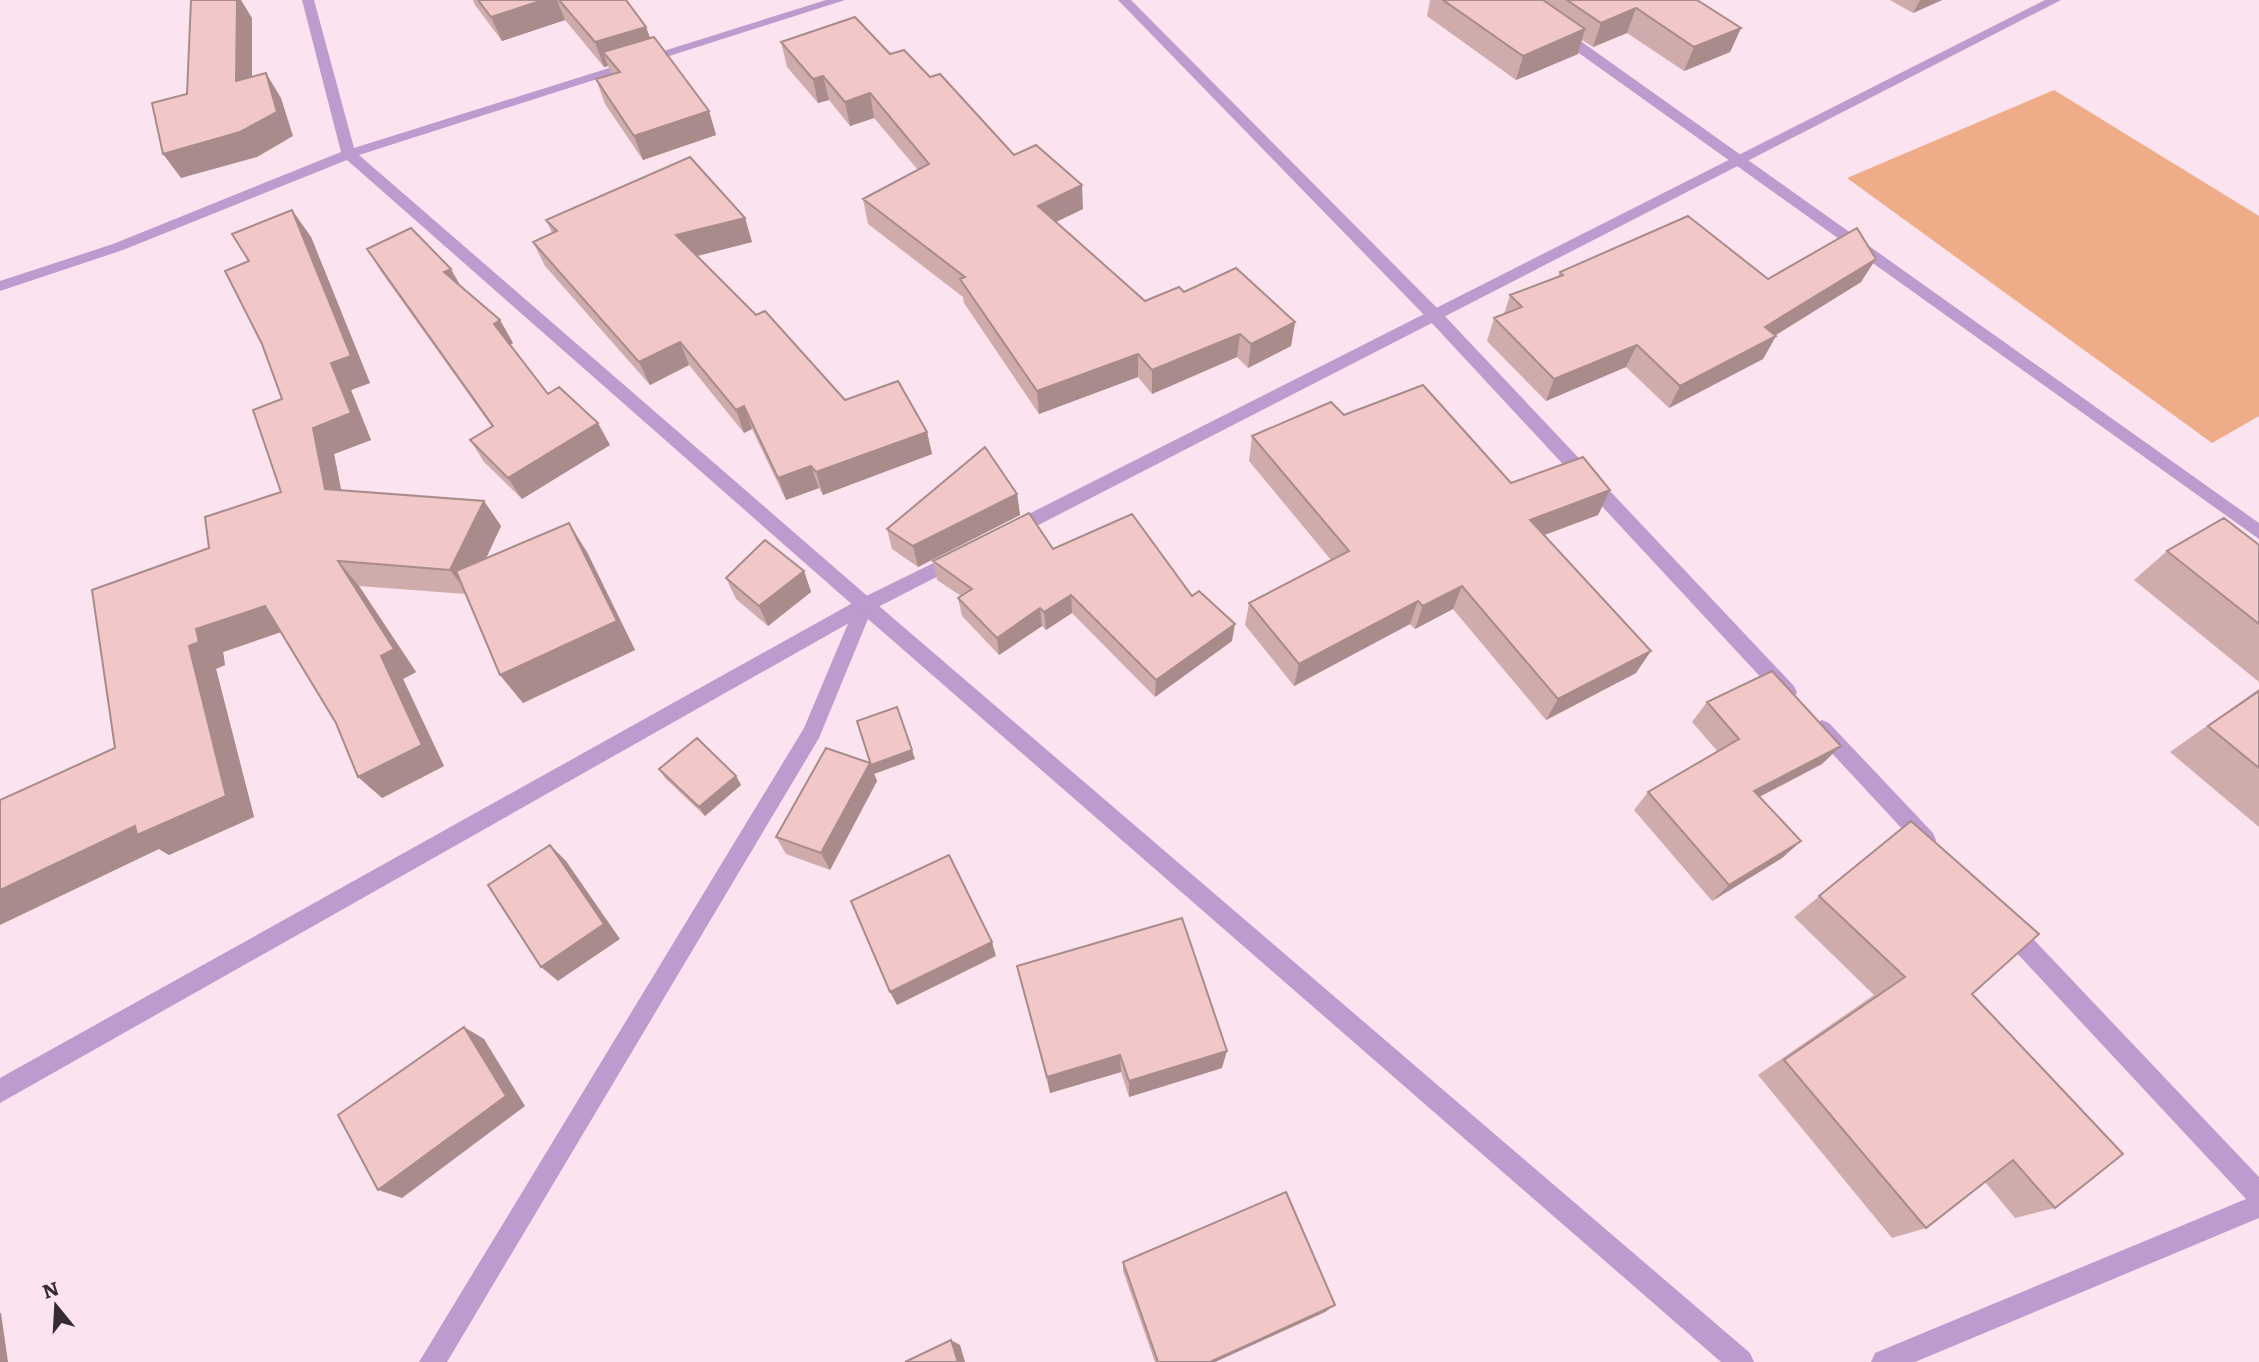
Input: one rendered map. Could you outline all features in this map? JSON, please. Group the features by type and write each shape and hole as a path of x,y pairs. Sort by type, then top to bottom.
{"street":[{"path":"308,0 349,154 864,605 1741,1362"},
{"path":"0,286 118,247 349,154 839,0"},
{"path":"1124,0 1435,316 1937,852"},
{"path":"0,1091 864,605 2055,0"},
{"path":"1549,25 2259,532"},
{"path":"432,1362 812,732 864,605"},
{"path":"1994,912 2259,1195"},
{"path":"1884,1362 2259,1206"}],"shaded area":[{"path":"2054,90 2259,216 2259,416 2212,443 1847,178"}],"building":[{"path":"191,0 237,0 236,81 266,73 277,112 240,132 163,154 152,103 187,94"},
{"path":"478,0 543,0 491,17"},
{"path":"559,0 626,0 646,27 595,42"},
{"path":"1443,0 1543,0 1585,29 1523,56"},
{"path":"1567,0 1697,0 1741,28 1694,47 1636,8 1601,23"},
{"path":"855,17 890,54 904,50 930,77 940,74 1014,155 1036,145 1082,185 1038,206 1145,301 1179,287 1184,292 1236,268 1295,322 1251,344 1240,334 1152,370 1138,354 1037,391 960,279 965,277 863,199 929,164 870,93 845,102 823,76 813,79 781,42"},
{"path":"654,37 709,111 634,136 596,79 620,72 603,52"},
{"path":"690,157 745,218 676,235 756,315 765,311 845,400 898,381 927,432 816,472 811,466 778,478 744,406 736,410 680,342 639,362 533,242 557,231 546,220"},
{"path":"292,210 351,356 331,363 351,413 313,428 325,489 484,501 450,570 338,561 394,649 381,656 422,745 358,777 336,723 265,606 196,629 199,642 189,646 226,796 137,835 135,826 0,890 0,800 115,748 92,590 209,548 205,517 281,492 253,410 282,399 262,344 225,271 249,261 232,234"},
{"path":"1688,216 1768,279 1857,228 1876,259 1765,327 1776,336 1680,386 1637,345 1554,379 1494,318 1522,307 1510,295 1563,275 1560,272"},
{"path":"411,228 451,269 444,272 500,320 494,324 548,394 559,387 598,423 508,478 470,440 493,426 367,249"},
{"path":"1423,385 1511,483 1583,457 1610,490 1530,520 1651,651 1558,699 1462,586 1423,606 1418,601 1299,664 1249,603 1349,551 1252,436 1331,402 1344,415"},
{"path":"985,447 1017,494 913,546 887,529"},
{"path":"1029,513 1053,549 1132,514 1192,596 1199,591 1235,624 1156,680 1071,595 1044,612 1040,608 997,638 958,598 972,589 933,561"},
{"path":"2224,518 2259,545 2259,624 2167,551"},
{"path":"569,523 617,621 500,675 456,571"},
{"path":"765,540 804,571 759,606 726,578"},
{"path":"1772,671 1841,746 1754,791 1801,841 1729,885 1648,792 1739,739 1707,702"},
{"path":"2259,691 2259,768 2208,726"},
{"path":"897,707 912,750 871,765 857,721"},
{"path":"697,738 736,776 699,807 659,769"},
{"path":"826,748 870,763 821,853 776,837"},
{"path":"1911,821 2039,934 1972,994 2123,1154 2055,1208 2013,1160 1926,1228 1784,1060 1905,977 1819,896"},
{"path":"550,845 604,924 541,967 488,885"},
{"path":"949,855 992,942 890,992 851,901"},
{"path":"1182,918 1227,1051 1129,1081 1120,1055 1047,1077 1017,966"},
{"path":"464,1027 506,1096 378,1190 338,1115"},
{"path":"1286,1192 1335,1305 1210,1362 1158,1362 1123,1262"},
{"path":"951,1340 958,1362 905,1362"}]}
